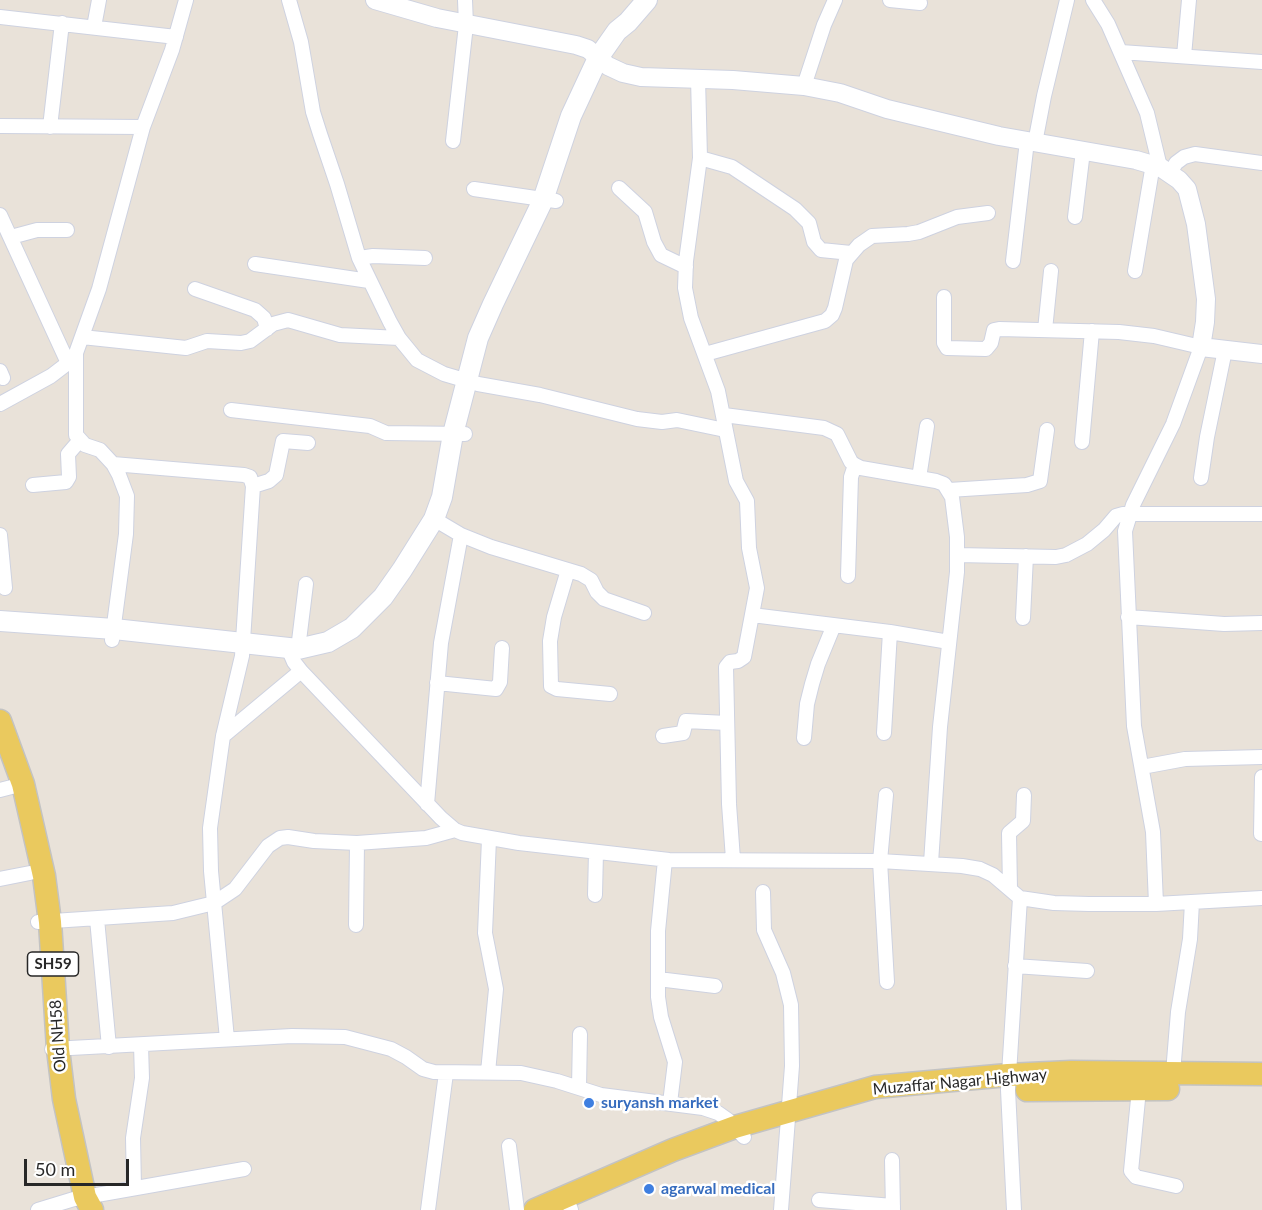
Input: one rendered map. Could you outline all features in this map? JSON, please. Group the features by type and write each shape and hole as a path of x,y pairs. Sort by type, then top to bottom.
{"main road":[{"path":"0,621 242,649 295,658 333,654 360,638 392,605 413,577 438,522 454,501 459,434 472,383 583,121 603,62 626,34 628,22 647,0"},
{"path":"0,634 113,634"},
{"name":"Old NH58","path":"0,721 11,788 30,873 44,922"},
{"name":"Old NH58","path":"0,759 44,876 44,922 52,1049 64,1099 83,1204"},
{"name":"Muzaffar Nagar Highway","path":"535,1210 673,1150 787,1119 877,1099 1008,1083 1071,1072 1262,1074"},
{"name":"Muzaffar Nagar Highway","path":"1008,1083 1139,1089 1262,1089"},
{"name":"Muzaffar Nagar Highway","path":"568,1209 740,1132"}],"street":[{"path":"94,27 99,0"},
{"path":"0,404 29,389 72,358 82,337 99,289 143,127 176,37 186,0"},
{"path":"288,0 301,42 320,134 359,258 399,338 417,360 444,374 472,383 540,395 637,419 662,422 677,420 724,430"},
{"path":"375,0 466,25 576,45 588,50 623,73 641,77 698,78 804,86 840,93 951,126 1161,168 1186,189 1196,224 1206,299 1201,347 1173,424 1129,513 1124,543 1134,726 1153,832 1156,904"},
{"path":"453,141 466,25 465,0"},
{"path":"804,86 834,0"},
{"path":"890,0 920,3"},
{"path":"1013,261 1031,142 1067,0"},
{"path":"1093,0 1108,24 1147,113 1161,168 1134,272"},
{"path":"1184,56 1189,0"},
{"path":"0,17 176,37"},
{"path":"50,127 62,23"},
{"path":"1121,52 1262,62"},
{"path":"698,78 700,158 685,288 691,318 724,416 724,430 736,481 747,501 749,548 757,588 744,657 730,662 726,668 733,859"},
{"path":"0,126 143,127"},
{"path":"1075,217 1083,151"},
{"path":"1161,168 1195,154 1262,163"},
{"path":"700,158 732,167 795,209 809,223 814,242 821,250 851,253"},
{"path":"619,188 645,212 654,242 661,255 686,267"},
{"path":"474,189 550,200"},
{"path":"705,354 825,321 832,315 846,260 859,244 872,236 908,234 957,217 988,213"},
{"path":"0,215 72,358 75,429 85,445 100,450 113,464 127,496 128,512 113,634"},
{"path":"0,251 12,241 37,230 66,230"},
{"path":"359,258 373,256 424,258"},
{"path":"255,264 369,281"},
{"path":"1045,330 1051,271"},
{"path":"195,289 255,310 264,318 267,329"},
{"path":"944,297 944,343 947,348 986,349 990,346 996,329 1092,331 1154,336 1201,347 1262,354"},
{"path":"82,337 186,348 207,341 241,343 250,341 280,321 288,320 340,335 399,338"},
{"path":"1082,442 1092,331"},
{"path":"1201,478 1207,436 1225,350"},
{"path":"231,410 370,426 386,433 459,434"},
{"path":"724,416 830,430 840,440 851,462 855,465 936,481 944,484 949,490 954,506 957,555 954,608 939,738 931,863"},
{"path":"919,478 927,426"},
{"path":"949,490 1027,485 1040,481 1047,430"},
{"path":"33,485 66,482 69,477 68,454 80,440"},
{"path":"253,486 269,481 276,475 283,441 308,443"},
{"path":"113,464 244,475 250,477 253,486 242,649 223,736 210,828 214,903 227,1039"},
{"path":"848,576 851,477 855,465"},
{"path":"957,555 1056,557 1066,555 1087,544 1116,516 1129,513 1262,514"},
{"path":"438,522 461,535 491,547 587,577 604,599 644,613"},
{"path":"0,535 5,588"},
{"path":"427,804 441,642 461,535"},
{"path":"1023,618 1026,556"},
{"path":"567,570 550,641 551,686 557,689 610,694"},
{"path":"223,736 295,658 306,584"},
{"path":"752,615 890,632 949,642"},
{"path":"1128,617 1214,624 1262,623"},
{"path":"804,738 807,704 812,684 834,625"},
{"path":"884,733 890,632"},
{"path":"437,683 496,689 500,682 502,648"},
{"path":"295,658 427,804 455,830 472,836 665,860 931,863 980,869 993,875 1015,893 1054,903 1156,904 1262,898"},
{"path":"663,736 683,734 686,721 727,723"},
{"path":"1142,767 1185,759 1262,757"},
{"path":"1261,834 1262,777"},
{"path":"886,795 880,861 887,982"},
{"path":"1014,1210 1008,1083 1016,966 1015,893 1009,833 1023,821 1024,795"},
{"path":"44,922 173,913 214,903 235,889 268,846 280,838 357,843 426,838 455,830"},
{"path":"488,1072 496,989 485,933 489,839"},
{"path":"356,925 357,843"},
{"path":"595,895 596,852"},
{"path":"665,860 659,914 658,979 661,1017 675,1062 670,1103"},
{"path":"0,879 30,873"},
{"path":"763,892 764,930 783,973 791,1005 792,1066 781,1210"},
{"path":"1173,1073 1178,1012 1190,939 1192,902"},
{"path":"97,920 109,1047"},
{"path":"1016,966 1087,970"},
{"path":"658,979 715,986"},
{"path":"579,1088 580,1034"},
{"path":"52,1049 292,1036 345,1037 391,1049 423,1070 446,1073 521,1073 612,1097 703,1108 718,1113 740,1132"},
{"path":"134,1188 133,1138 142,1078 141,1045"},
{"path":"428,1210 446,1073"},
{"path":"1139,1089 1131,1171 1136,1177 1176,1186"},
{"path":"509,1146 517,1210"},
{"path":"819,1200 893,1208 892,1160"},
{"path":"38,1210 83,1204 134,1188 244,1169"}],"place":[{"name":"suryansh market","path":"589,1103"},
{"name":"agarwal medical","path":"649,1189"}]}
